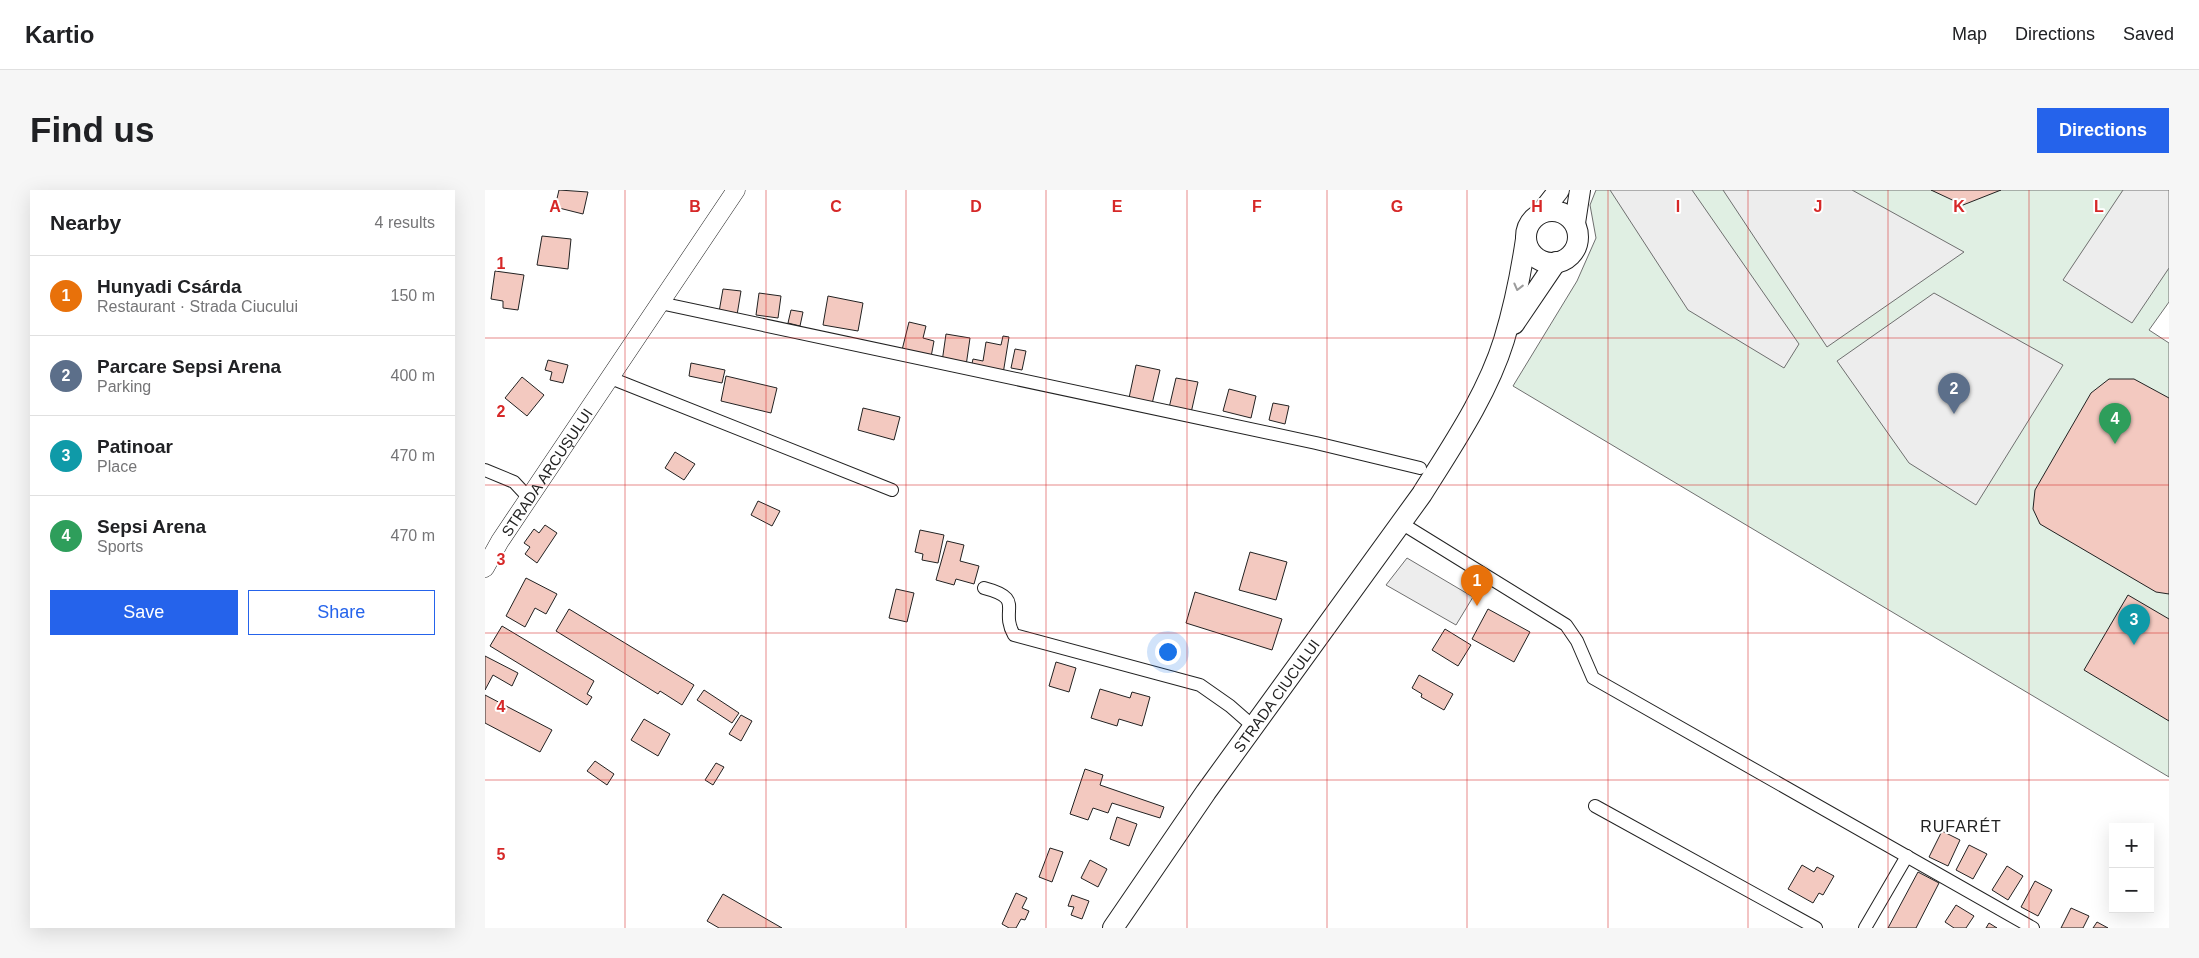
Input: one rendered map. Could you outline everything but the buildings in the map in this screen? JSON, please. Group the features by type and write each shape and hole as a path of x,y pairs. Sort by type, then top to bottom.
{"main road":[{"name":"STRADA ARCUȘULUI","path":"485,568 528,497 736,190"},
{"path":"1504,341 1520,278 1530,223 1541,213 1559,190"},
{"path":"1527,239 1533,255 1548,262 1565,260 1576,248 1579,240 1575,224 1580,190"},
{"path":"1541,213 1548,211 1563,212 1575,224"},
{"path":"1504,341 1557,262"},
{"name":"STRADA CIUCULUI","path":"1113,928 1253,727 1440,465 1473,409 1504,341"}],"street":[{"path":"660,303 1317,443 1420,468"},
{"path":"608,377 892,490"},
{"path":"485,470 514,482 528,497"},
{"path":"1401,522 1566,625 1577,641 1593,678 2033,928"},
{"path":"983,588 1000,592 1006,596 1009,602 1010,629 1014,635 1200,685 1230,706 1253,727"},
{"path":"1595,806 1816,928"},
{"path":"1865,928 1907,856"}],"green space":[{"path":"1596,190 2169,190 2169,302 2149,330 2169,343 2169,777 1513,386 1577,281 1596,238 1590,205"}],"shaded area":[{"path":"1610,190 1692,190 1799,344 1784,368 1688,310"},
{"path":"1723,190 1852,190 1964,252 1827,347"},
{"path":"2123,190 2169,190 2169,268 2132,323 2063,280"},
{"path":"1934,293 2063,365 1976,505 1909,463 1837,361"},
{"path":"1407,558 1473,597 1456,625 1386,585"}],"place":[{"name":"Parcare Sepsi Arena","path":"1954,414"},
{"name":"Sepsi Arena","path":"2115,444"},
{"name":"Hunyadi Csárda","path":"1477,606"},
{"name":"Patinoar","path":"2134,645"}],"district":[{"name":"RUFARÉT","path":"1961,826"}]}
